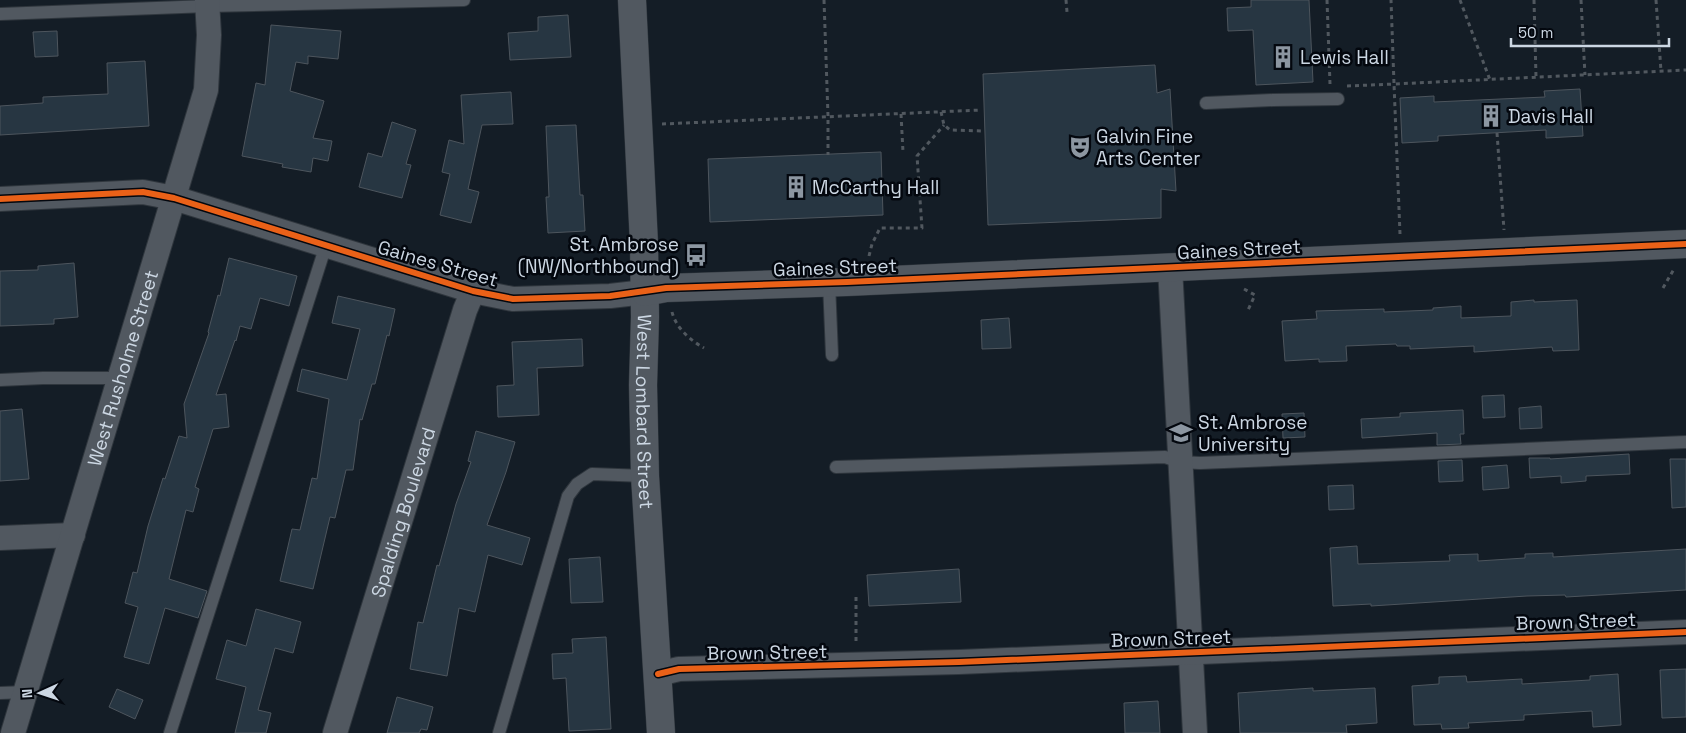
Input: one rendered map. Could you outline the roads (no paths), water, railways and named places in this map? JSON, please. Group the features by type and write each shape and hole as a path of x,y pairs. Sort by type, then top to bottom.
{"street":[{"name":"West Lombard Street","path":"632,0 645,292 643,385 645,476 661,733"},
{"name":"West Rusholme Street","path":"13,733 206,90 209,35 208,3"},
{"name":"Gaines Street","path":"0,199 143,192 174,198 473,291 513,299 610,296 666,288 1170,267 1681,255"},
{"path":"1170,267 1195,733"},
{"name":"Spalding Boulevard","path":"335,733 465,310 473,291"},
{"path":"0,538 73,534"},
{"name":"Brown Street","path":"658,674 679,669 959,662 1686,632"}],"lane":[{"path":"0,14 208,3 464,0"},
{"path":"1206,103 1338,99"},
{"path":"170,733 326,245"},
{"path":"829,282 832,355"},
{"path":"0,380 119,378"},
{"path":"836,467 1164,457 1180,462 1200,463 1686,442"},
{"path":"499,733 568,496 577,484 592,474 645,476"},
{"path":"0,693 26,692"}],"place":[{"name":"Lewis Hall","path":"1283,57"},
{"name":"Davis Hall","path":"1491,116"},
{"name":"Galvin Fine Arts Center","path":"1080,147"},
{"name":"McCarthy Hall","path":"796,187"},
{"name":"St. Ambrose (NW/Northbound)","path":"696,255"},
{"name":"St. Ambrose University","path":"1181,433"}]}
